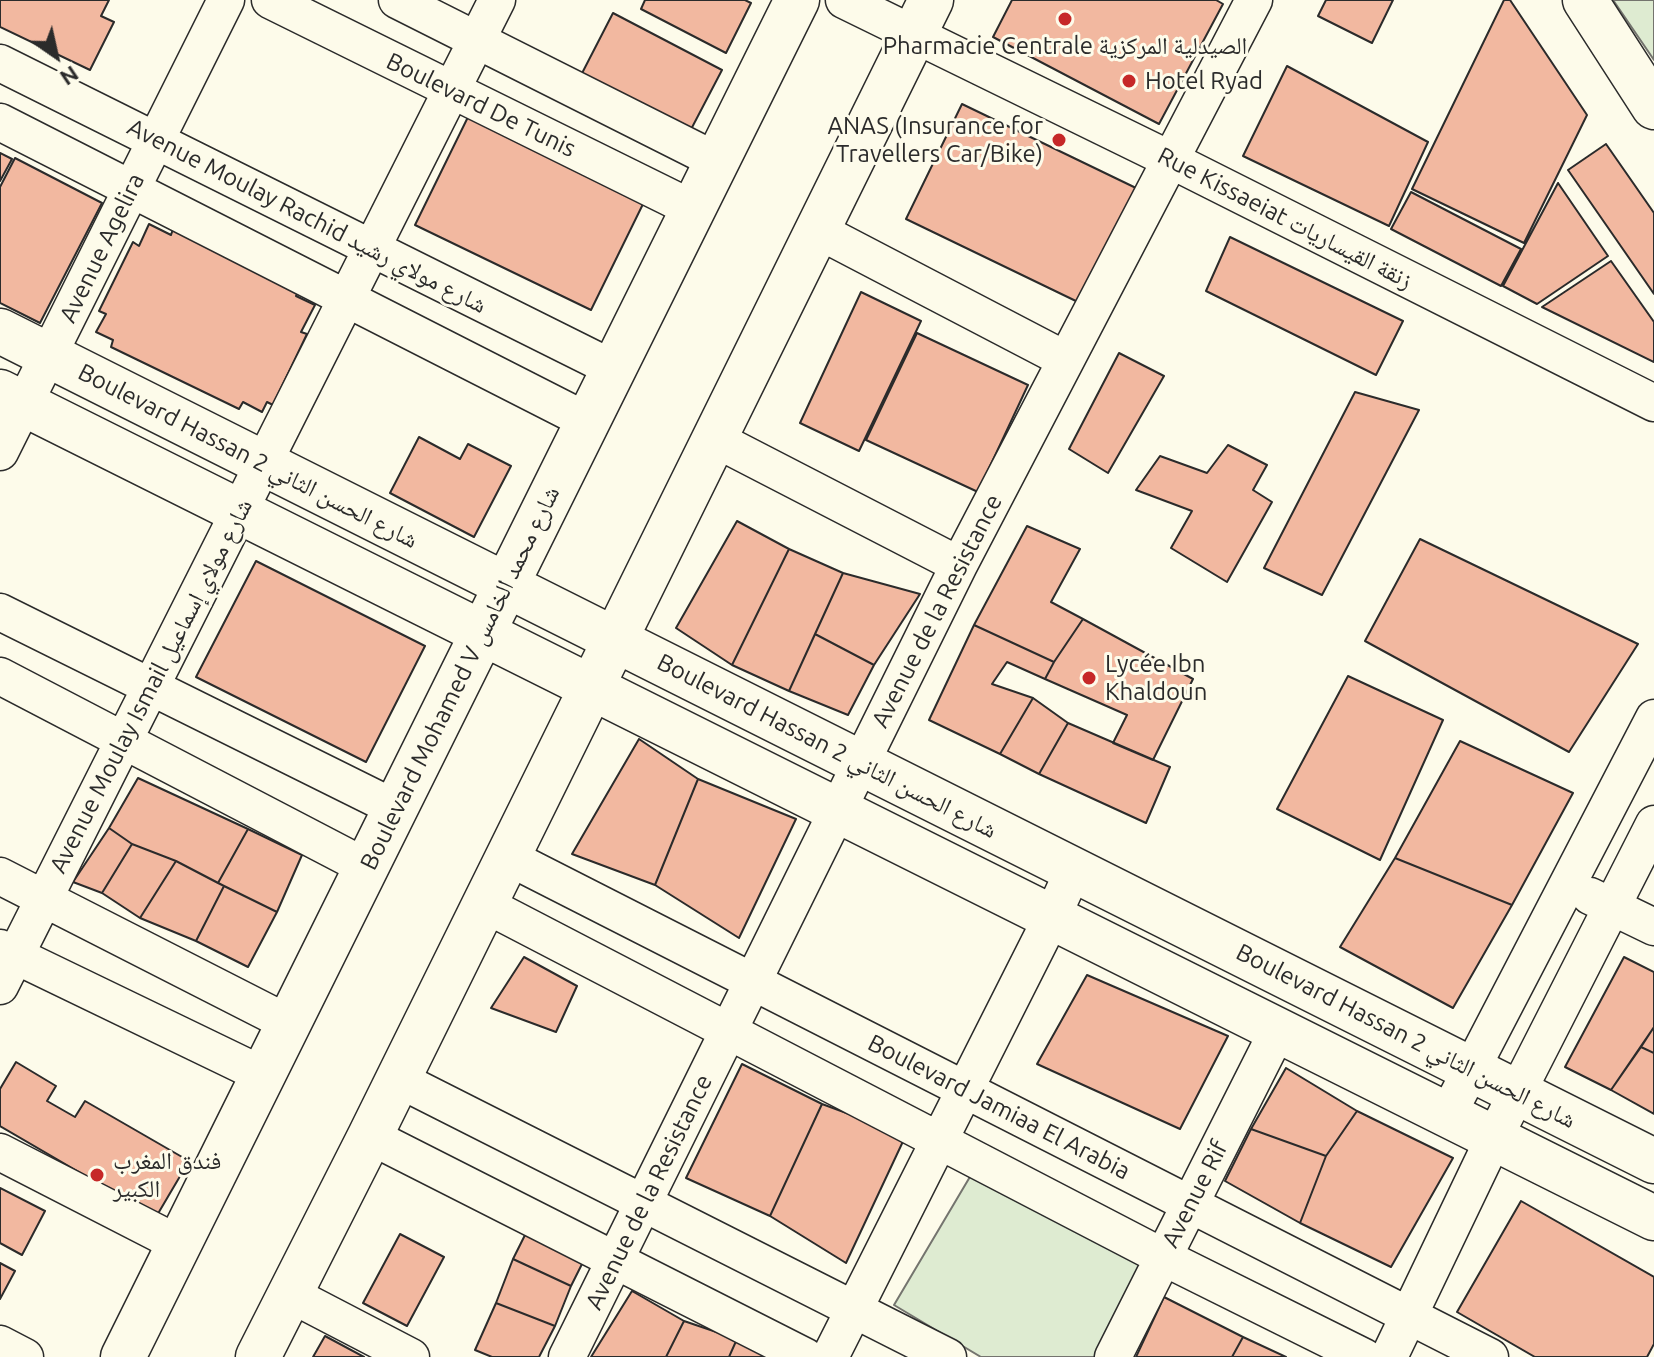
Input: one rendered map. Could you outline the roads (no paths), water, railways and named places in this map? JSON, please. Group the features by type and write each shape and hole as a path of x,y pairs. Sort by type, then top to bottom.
{"street":[{"name":"Avenue Agelira","path":"0,452 12,398 48,356 226,0"},
{"name":"Boulevard De Tunis","path":"270,0 693,209"},
{"path":"397,0 717,161"},
{"name":"Avenue Moulay Ismail شارع مولاي إسماعيل","path":"5,963 44,899 497,0"},
{"name":"Boulevard Mohamed V شارع محمد الخامس","path":"123,1357 797,0"},
{"name":"Rue Kissaeiat زنقة القيساريات","path":"844,0 922,17 1171,160 1654,403"},
{"name":"Avenue de la Resistance","path":"567,1357 959,565 1254,0"},
{"path":"1585,0 1654,107"},
{"path":"258,1357 922,17"},
{"name":"Avenue Moulay Rachid شارع مولاي رشيد","path":"0,63 614,369"},
{"path":"0,122 587,421"},
{"path":"817,230 1066,360"},
{"name":"Boulevard Hassan 2 شارع الحسن الثاني","path":"0,331 1654,1161"},
{"name":"Boulevard Hassan 2 شارع الحسن الثاني","path":"12,398 1654,1218"},
{"path":"715,439 959,565"},
{"path":"0,612 395,808"},
{"path":"0,676 366,867"},
{"path":"1448,1114 1654,718"},
{"path":"1389,1357 1494,1138 1654,824"},
{"name":"Boulevard Jamiaa El Arabia","path":"508,857 1490,1357"},
{"path":"830,1357 1074,869"},
{"path":"0,876 288,1023"},
{"path":"1567,885 1654,927"},
{"path":"484,904 1163,1257 1364,1357"},
{"path":"5,963 263,1075"},
{"name":"Avenue Rif","path":"1113,1357 1278,1030"},
{"path":"398,1079 948,1357"},
{"path":"370,1136 806,1357"},
{"path":"0,1152 179,1244"},
{"path":"290,1294 411,1357"},
{"path":"0,1344 25,1357"}],"place":[{"name":"Pharmacie Centrale الصيدلية المركزية","path":"1065,19"},
{"name":"Hotel Ryad","path":"1129,81"},
{"name":"ANAS (Insurance for Travellers Car/Bike)","path":"1059,140"},
{"name":"Lycée Ibn Khaldoun","path":"1089,678"},
{"name":"فندق المغرب الكبير","path":"97,1175"}]}
